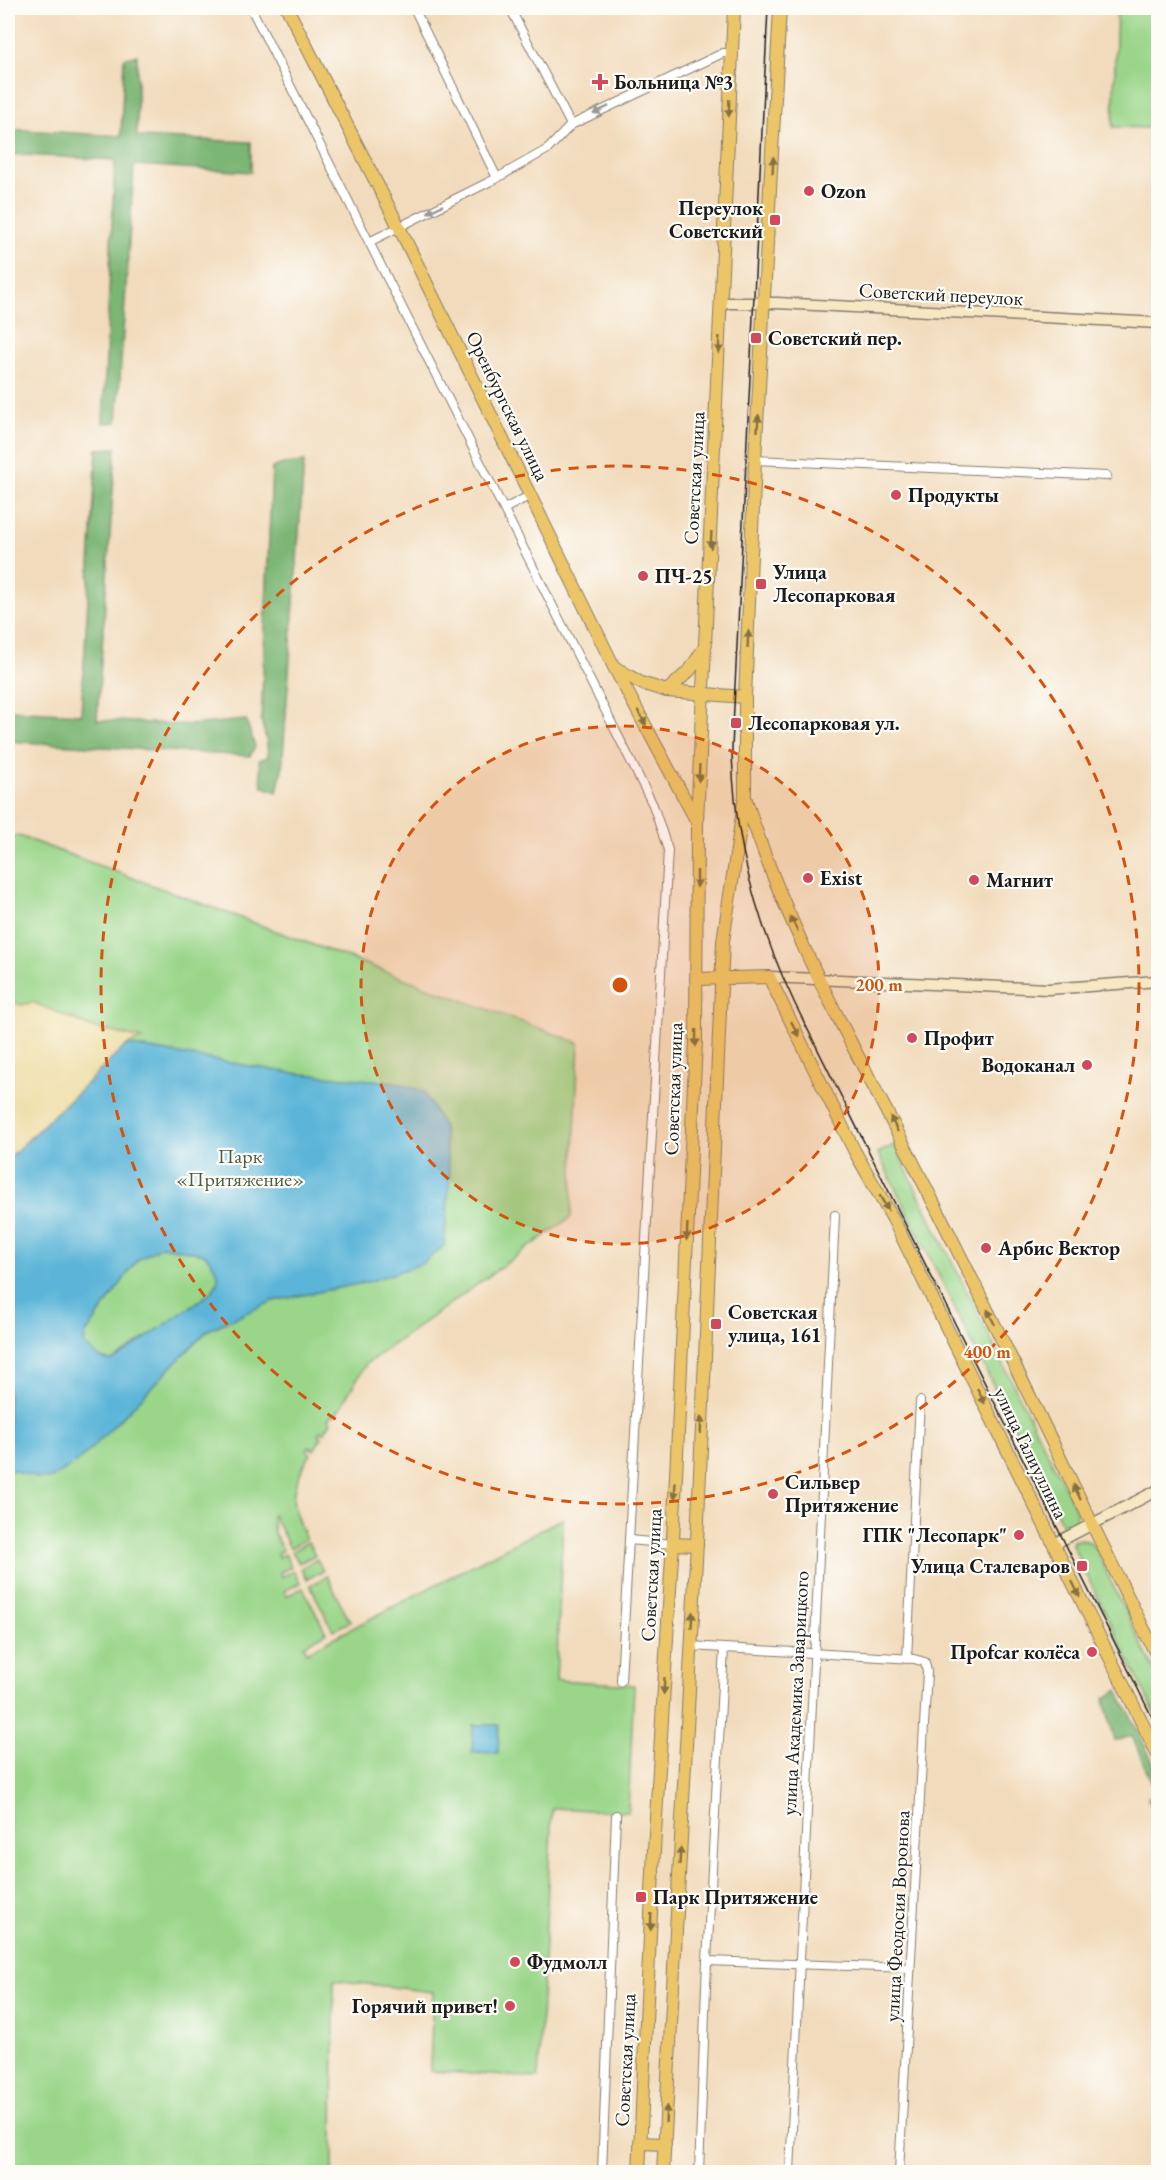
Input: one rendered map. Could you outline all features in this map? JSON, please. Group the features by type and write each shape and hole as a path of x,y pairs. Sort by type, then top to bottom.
{"main road":[{"name":"Оренбургская улица","path":"287,8 399,227 614,667 697,821"},
{"name":"Советская улица","path":"639,2172 654,1850 673,1544 696,1041 697,821 734,8"},
{"path":"663,2172 697,1545 723,942 745,796 745,697 755,460 766,303 780,8"},
{"name":"Советский переулок","path":"721,303 766,303 1158,323"},
{"path":"667,691 690,670 706,644"},
{"path":"614,667 641,683 667,691 745,697"},
{"path":"745,796 760,846 782,901 819,977"},
{"name":"улица Галиуллина","path":"769,977 1158,1755"},
{"path":"696,979 819,977 1048,989 1158,981"},
{"name":"улица Галиуллина","path":"819,977 956,1247 1158,1658"},
{"path":"1054,1544 1158,1490"},
{"path":"673,1544 697,1545"},
{"path":"640,2143 665,2144"}],"street":[{"path":"251,8 653,805 668,850 621,1681"},
{"path":"414,8 497,178"},
{"path":"510,8 571,125"},
{"path":"369,242 497,178 548,149 571,125 723,53 731,53"},
{"path":"755,460 1107,476"},
{"path":"504,509 531,495"},
{"name":"улица Академика Заварицкого","path":"790,2172 813,1653 831,1354 835,1215"},
{"path":"690,1646 908,1659 920,1401"},
{"path":"630,1540 673,1544"},
{"path":"699,2172 707,1961 724,1648"},
{"name":"улица Феодосия Воронова","path":"899,2172 927,1672 925,1662 908,1659"},
{"path":"602,2172 616,1815"},
{"path":"707,1961 910,1968"}],"green space":[{"path":"1117,8 1158,8 1158,128 1113,127"},
{"path":"137,55 137,137 251,142 251,172 134,165 117,422 103,423 115,160 8,154 8,129 121,136 124,58"},
{"path":"116,448 97,720 190,725 246,720 255,747 250,756 8,741 8,710 81,714 97,449"},
{"path":"304,462 282,770 277,792 262,786 259,760 268,757 261,720 272,468 283,464"},
{"name":"Парк «Притяжение»","path":"8,836 19,836 579,1043 571,1217 366,1364 335,1416 332,1414 328,1419 331,1422 324,1433 320,1431 318,1434 322,1437 314,1450 309,1447 307,1450 311,1454 298,1476 294,1505 306,1539 290,1548 273,1515 272,1517 274,1533 283,1550 277,1553 278,1557 285,1554 291,1567 280,1572 281,1577 294,1571 300,1583 284,1591 286,1596 303,1588 326,1633 304,1645 307,1652 563,1518 556,1680 634,1685 628,1812 552,1808 538,2078 430,2071 433,1992 334,1980 333,2172 8,2172"},
{"path":"894,1145 1076,1511 1076,1520 1065,1530 878,1153"},
{"path":"1082,1539 1090,1542 1095,1549 1158,1678 1158,1720 1072,1545 1073,1541"},
{"path":"308,1542 315,1555 299,1563 292,1551"},
{"path":"317,1559 323,1571 307,1579 301,1568"},
{"path":"327,1576 350,1622 333,1630 310,1585"},
{"path":"1118,1690 1158,1773 1158,1820 1148,1798 1156,1793 1132,1736 1115,1741 1104,1699"}],"sand":[{"path":"8,1000 21,1005 33,1002 91,1027 142,1039 127,1045 8,1159"}],"water":[{"path":"127,1045 291,1073 394,1082 423,1091 443,1126 450,1176 444,1246 421,1264 368,1282 273,1301 208,1330 82,1458 51,1479 37,1478 8,1469 8,1159","holes":["161,1246 205,1254 218,1274 215,1287 210,1293 110,1361 99,1357 84,1344 85,1335 137,1260"]},
{"path":"473,1725 499,1725 498,1753 472,1752"}],"tram line":[{"path":"768,8 732,748 737,815 749,879 769,942 795,1004 1158,1729"}],"place":[{"name":"Больница №3","path":"600,82"},
{"name":"Ozon","path":"809,191"},
{"name":"Переулок Советский","path":"775,220"},
{"name":"Советский пер.","path":"756,338"},
{"name":"Продукты","path":"896,495"},
{"name":"ПЧ-25","path":"643,576"},
{"name":"Улица Лесопарковая","path":"761,584"},
{"name":"Лесопарковая ул.","path":"736,723"},
{"name":"Exist","path":"808,878"},
{"name":"Магнит","path":"974,880"},
{"name":"Профит","path":"912,1038"},
{"name":"Водоканал","path":"1087,1065"},
{"name":"Арбис Вектор","path":"986,1248"},
{"name":"Советская улица, 161","path":"716,1324"},
{"name":"Сильвер Притяжение","path":"773,1494"},
{"name":"ГПК \"Лесопарк\"","path":"1019,1535"},
{"name":"Улица Сталеваров","path":"1082,1566"},
{"name":"Проfcar колёса","path":"1092,1652"},
{"name":"Парк Притяжение","path":"641,1897"},
{"name":"Фудмолл","path":"515,1962"},
{"name":"Горячий привет!","path":"510,2006"}]}
